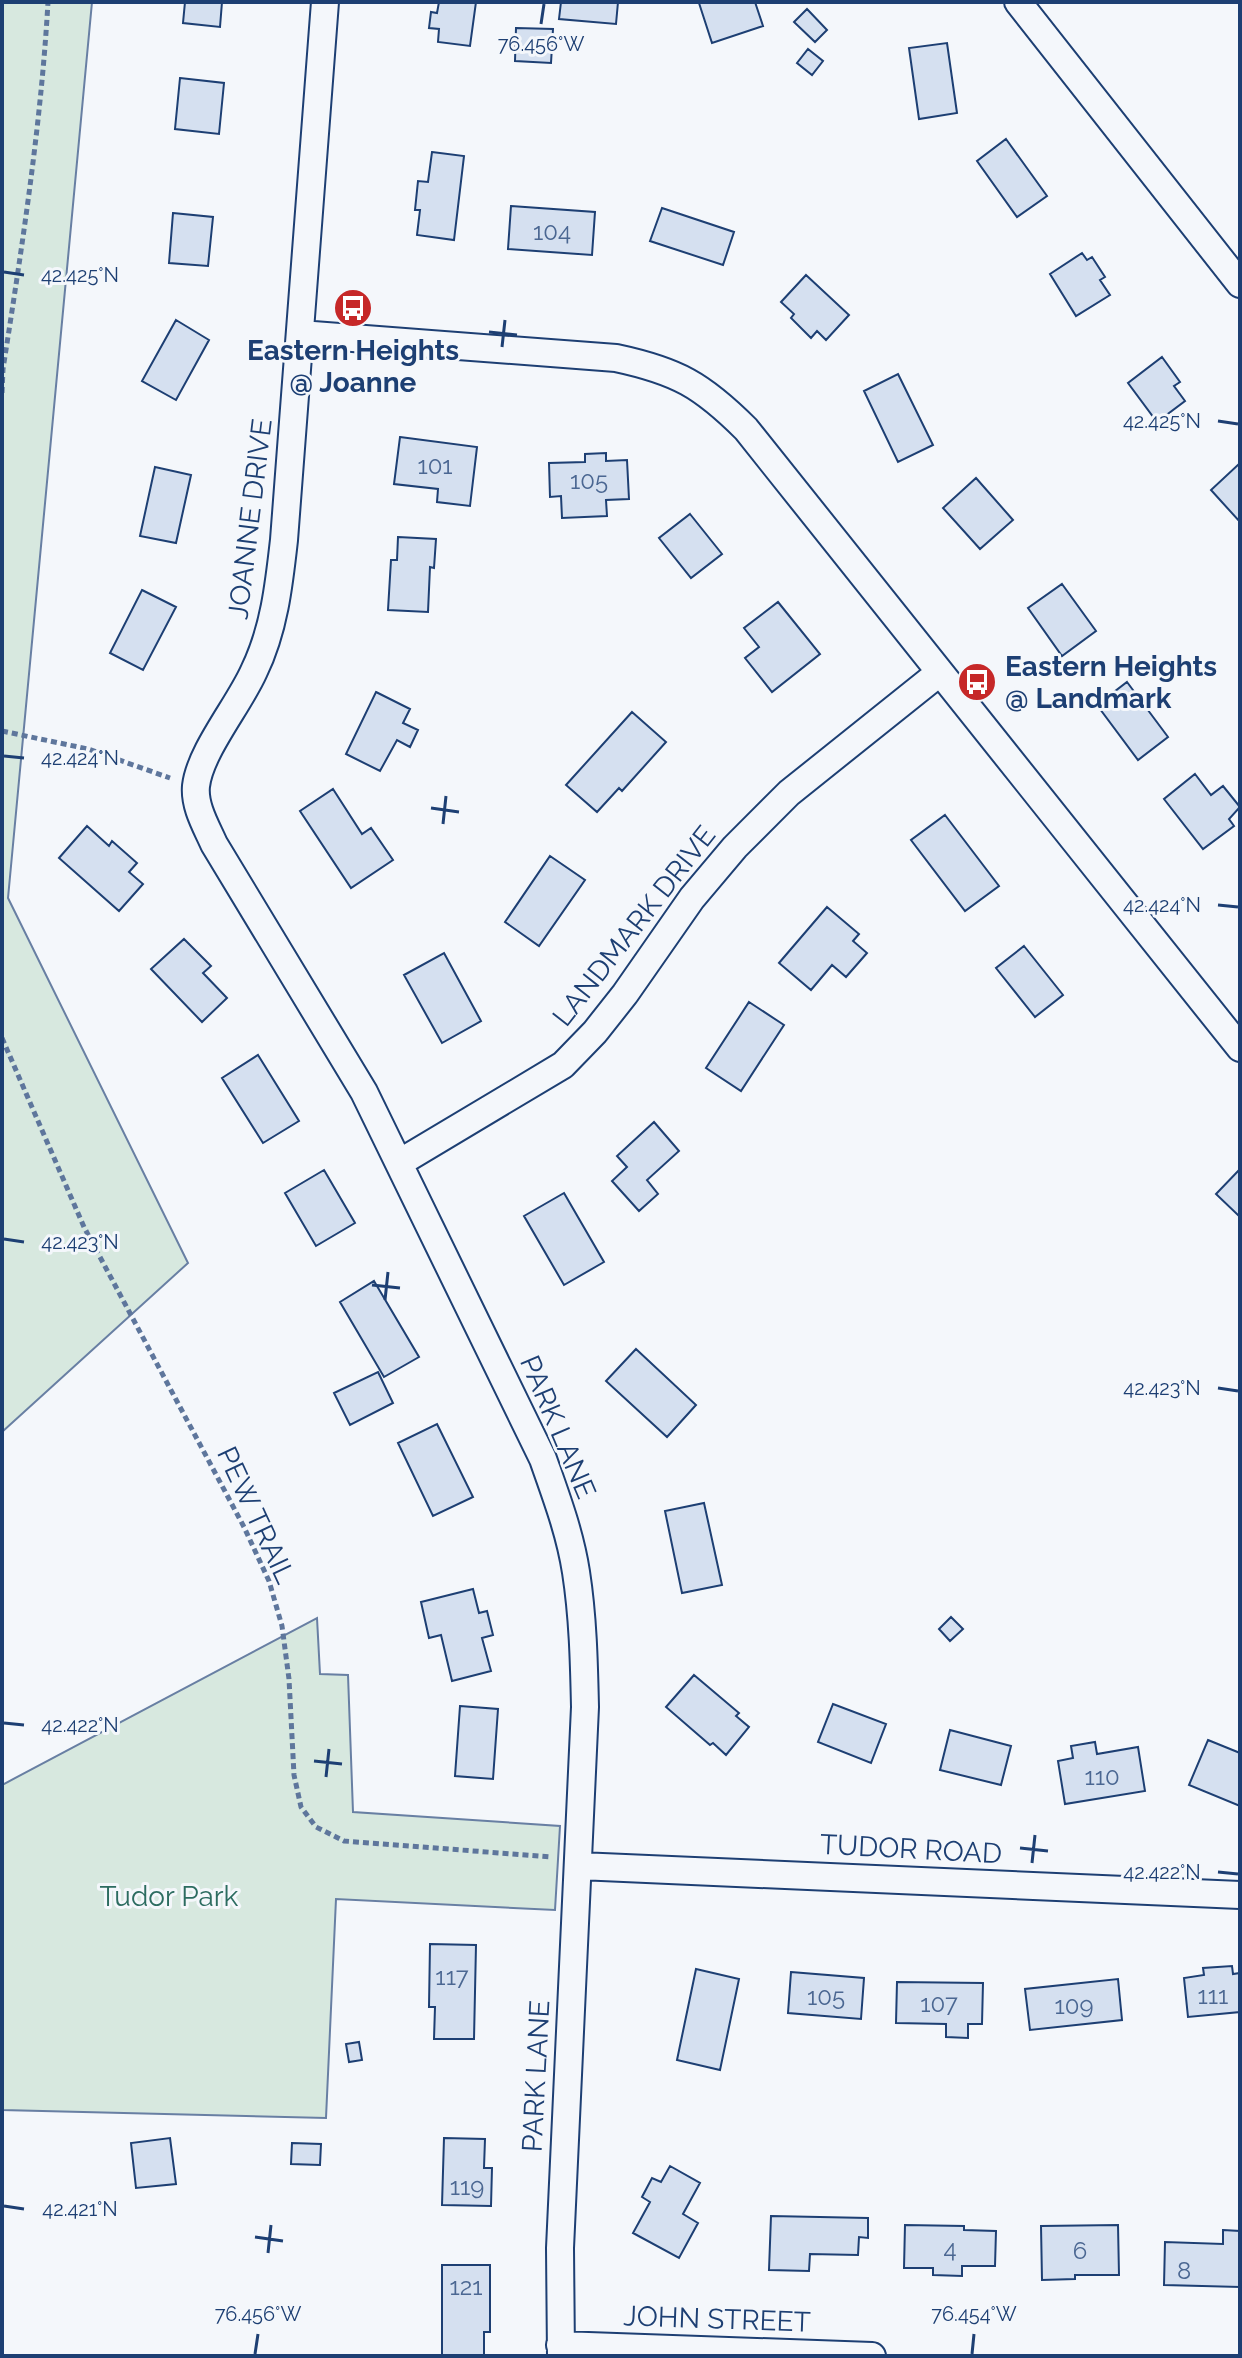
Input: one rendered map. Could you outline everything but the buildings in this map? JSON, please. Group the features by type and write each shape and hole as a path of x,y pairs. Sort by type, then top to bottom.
{"street":[{"name":"JOANNE DRIVE","path":"196,788 209,750 241,699 268,638 278,596 325,2"},
{"path":"1018,2 1240,284"},
{"path":"300,334 616,358 654,366 689,381 717,399 746,429 1240,1048"},
{"name":"LANDMARK DRIVE","path":"399,1163 563,1065 625,994 692,898 735,847 789,793 939,673"},
{"name":"PARK LANE","path":"196,788 199,812 214,844 364,1092 399,1163 543,1459 562,1513 576,1569 585,1707 560,2248 560,2351"},
{"name":"TUDOR ROAD","path":"579,1866 1240,1895"},
{"name":"JOHN STREET","path":"560,2351 872,2356"}],"path":[{"path":"2,393 31,185 48,2"},
{"path":"2,731 88,749 196,788"},
{"name":"PEW TRAIL","path":"2,1038 84,1227 244,1527 269,1581 282,1626 289,1679 294,1775 301,1807 316,1827 344,1841 549,1856 579,1866"}],"green space":[{"path":"2,2 92,2 8,898 188,1263 2,1432"},
{"name":"Tudor Park","path":"317,1618 320,1674 348,1675 353,1812 560,1826 555,1910 336,1899 326,2118 2,2110 2,1785"}],"place":[{"name":"Eastern Heights @ Joanne","path":"353,308"},
{"name":"Eastern Heights @ Landmark","path":"977,682"}]}
